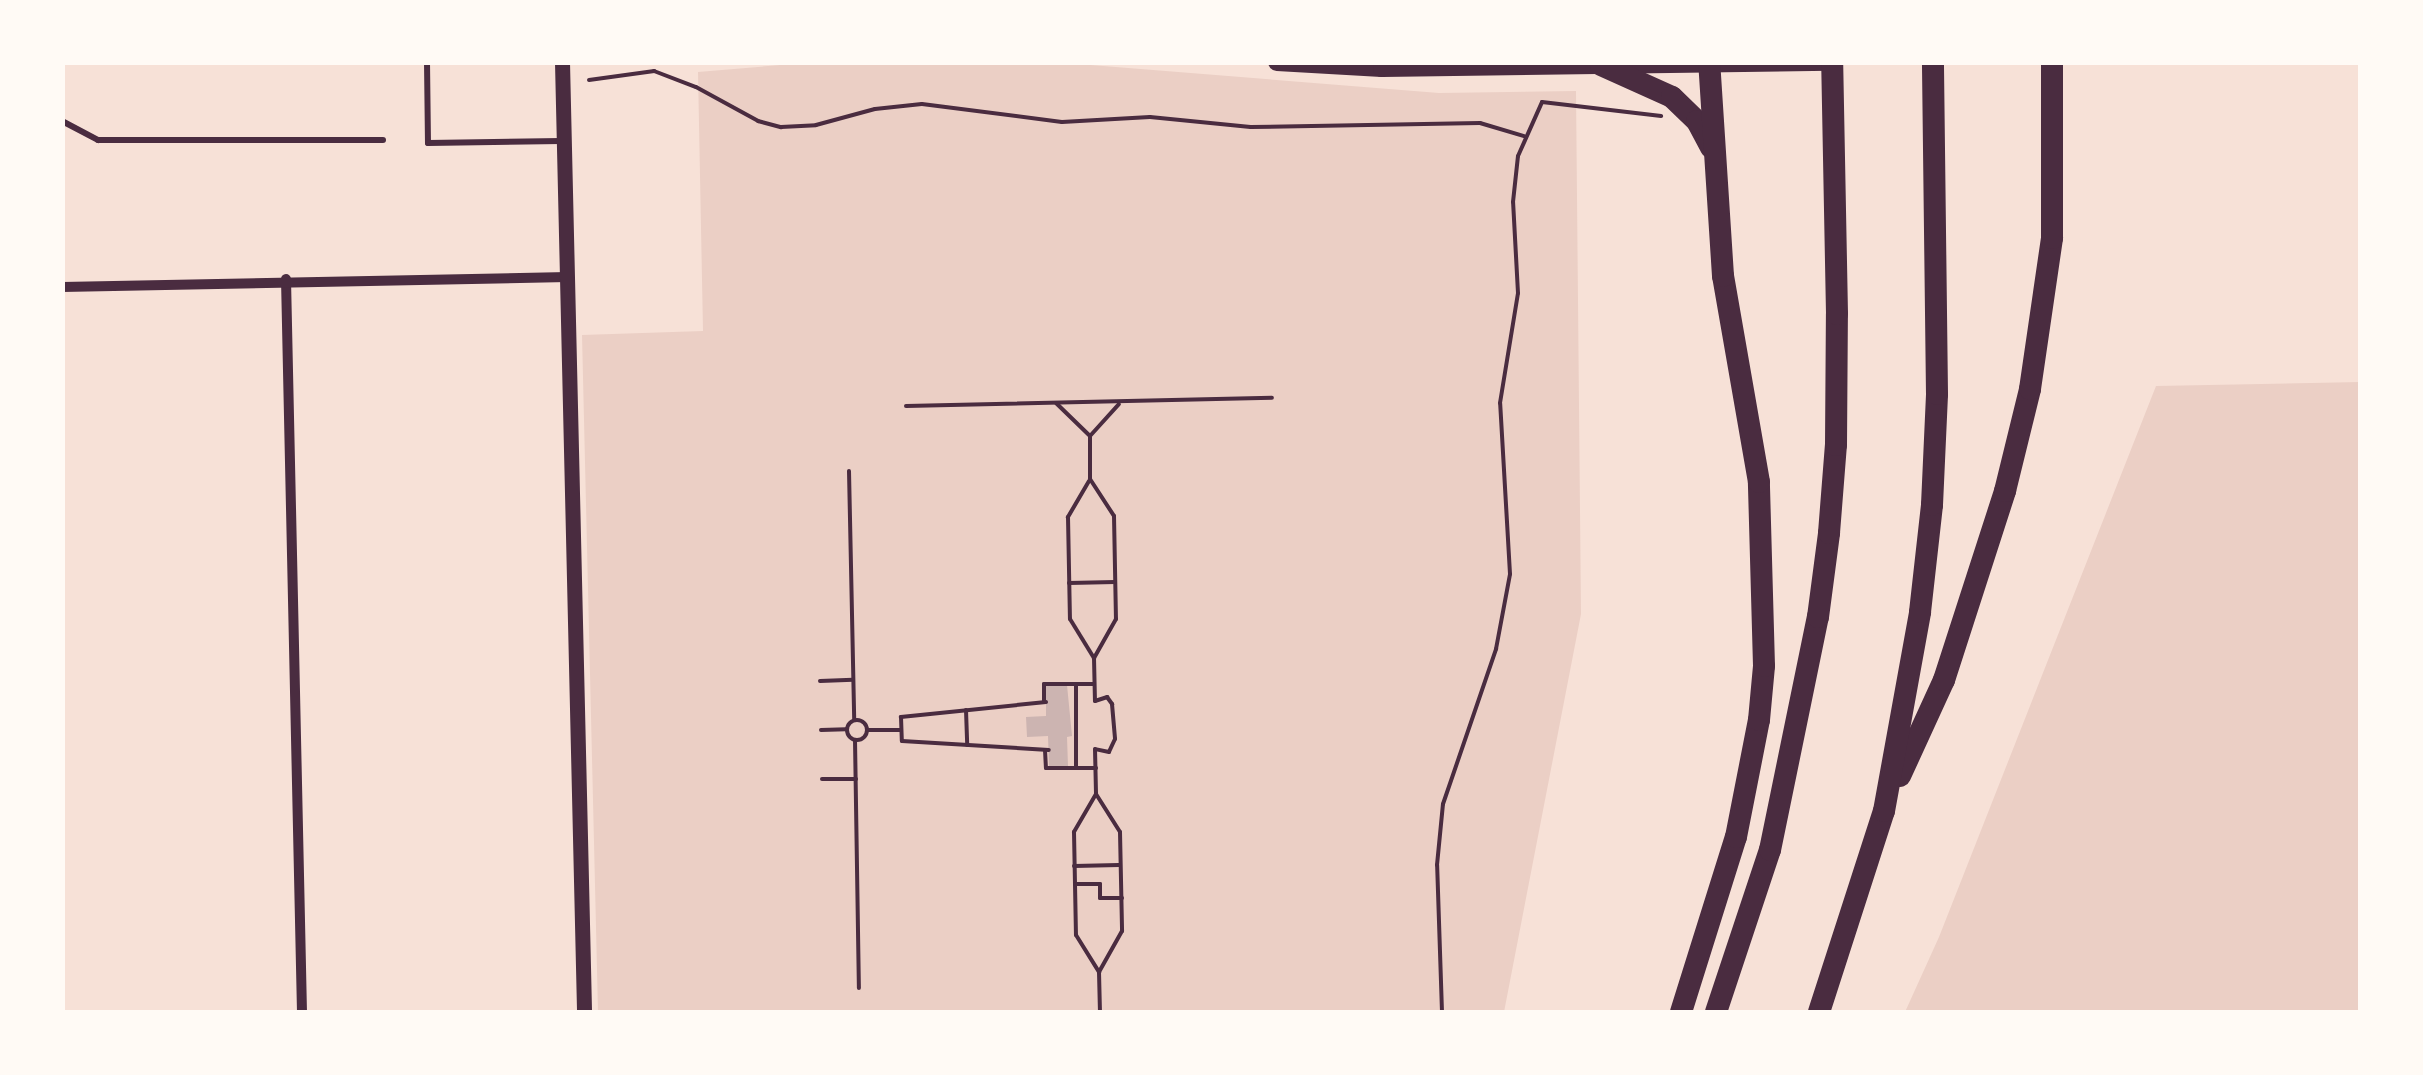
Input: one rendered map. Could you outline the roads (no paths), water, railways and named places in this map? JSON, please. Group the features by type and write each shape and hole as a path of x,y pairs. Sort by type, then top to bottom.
{"highway":[{"path":"1716,1012 1770,850 1796,732 1824,567 1836,445 1831,62"},
{"path":"1884,810 1917,632 1932,506 1938,306 1934,62"},
{"path":"1818,1012 1884,810 1944,680 2005,492 2030,389 2052,238 2052,62"},
{"path":"1681,1012 1736,837 1759,720 1764,666 1759,482 1723,276 1709,63"},
{"path":"1601,65 1672,97 1697,122 1712,150"}],"main road":[{"path":"1278,62 1382,68 1831,62"}],"street":[{"path":"562,62 584,1012"},
{"path":"62,287 286,279 568,276"},
{"path":"286,279 302,1012"}],"lane":[{"path":"427,62 428,143 564,141"},
{"path":"62,121 98,140 382,140"}]}
